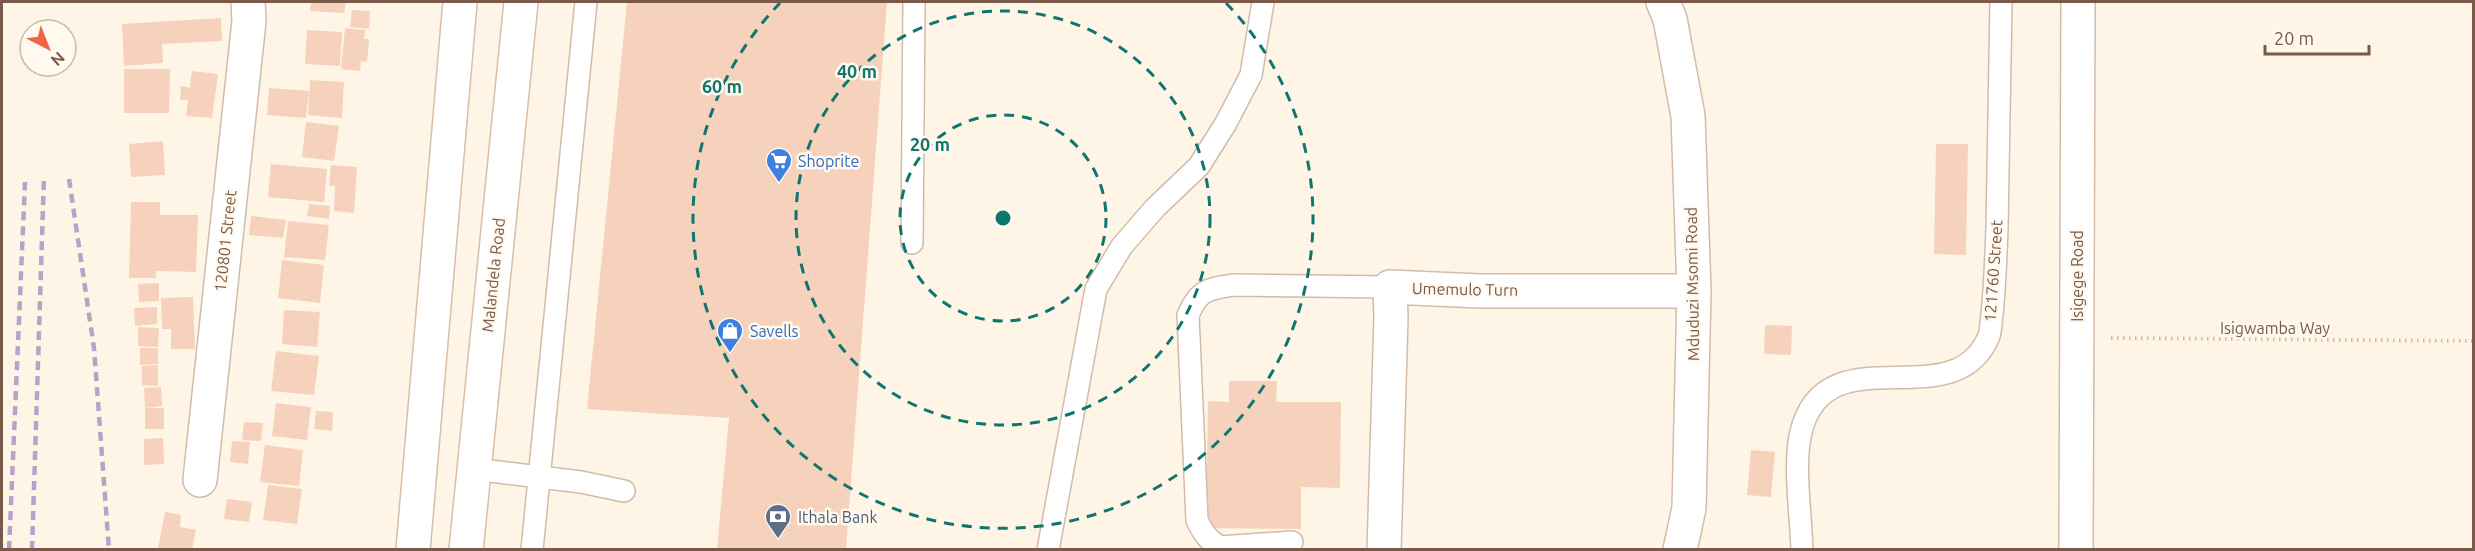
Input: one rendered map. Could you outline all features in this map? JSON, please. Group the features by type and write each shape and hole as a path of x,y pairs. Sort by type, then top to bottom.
{"street":[{"name":"120801 Street","path":"200,480 249,21 248,2"},
{"path":"413,549 460,2"},
{"name":"Malandela Road","path":"466,549 520,2"},
{"name":"Isigege Road","path":"2076,549 2078,2"},
{"name":"Mduduzi Msomi Road","path":"1669,7 1688,116 1694,291 1689,508 1680,549"},
{"name":"Umemulo Turn","path":"1384,549 1390,287 1480,291 1694,291"}],"lane":[{"path":"532,549 586,2"},
{"path":"912,243 914,2"},
{"path":"1048,549 1096,289 1122,246 1155,208 1199,166 1226,123 1251,75 1263,2"},
{"name":"121760 Street","path":"1802,549 1798,472 1801,432 1813,403 1828,389 1845,381 1860,378 1920,377 1953,373 1973,360 1989,335 1996,278 2001,2"},
{"path":"1292,542 1220,547 1212,542 1197,520 1188,315 1195,300 1204,291 1217,287 1233,285 1390,287"},
{"path":"474,469 581,482 624,491"}],"path":[{"name":"Isigwamba Way","path":"2077,337 2474,341"}],"building":[{"path":"311,2 346,2 344,13 310,11"},
{"path":"627,2 887,2 846,549 717,549 729,418 587,409"},
{"path":"352,10 370,11 369,29 350,27"},
{"path":"221,18 222,41 162,44 163,63 124,66 122,24"},
{"path":"345,28 365,30 364,39 369,39 367,62 361,61 360,71 341,69"},
{"path":"307,30 342,32 340,66 305,64"},
{"path":"124,69 170,69 169,113 124,113"},
{"path":"192,71 218,74 212,118 186,116 188,100 180,100 181,86 190,88"},
{"path":"310,80 344,82 342,118 308,115"},
{"path":"269,88 309,91 306,118 267,115"},
{"path":"306,122 339,126 334,161 302,157"},
{"path":"163,141 165,175 131,177 129,144"},
{"path":"1936,144 1968,144 1966,255 1934,254"},
{"path":"271,164 327,169 324,202 268,197"},
{"path":"331,165 357,167 354,213 334,211 335,186 329,186"},
{"path":"131,202 160,202 160,215 198,215 196,272 156,271 156,278 129,278"},
{"path":"309,204 330,206 329,219 307,216"},
{"path":"251,216 286,220 283,238 249,235"},
{"path":"288,221 329,225 325,260 284,257"},
{"path":"282,260 324,265 320,303 278,298"},
{"path":"159,283 159,301 139,302 138,284"},
{"path":"193,297 195,349 171,349 171,329 162,329 161,298"},
{"path":"157,307 157,324 135,326 134,308"},
{"path":"284,310 320,312 317,347 282,344"},
{"path":"1765,325 1792,326 1791,355 1764,354"},
{"path":"138,327 159,328 158,347 138,346"},
{"path":"140,348 158,348 158,364 140,365"},
{"path":"276,351 319,356 314,395 271,391"},
{"path":"158,365 158,386 142,385 142,366"},
{"path":"1229,381 1277,381 1276,402 1341,402 1340,488 1301,487 1301,529 1206,528 1208,401 1229,402"},
{"path":"161,387 162,406 145,408 144,388"},
{"path":"276,403 311,407 307,440 272,436"},
{"path":"145,408 164,408 164,429 145,429"},
{"path":"316,411 333,412 332,431 314,429"},
{"path":"244,422 263,423 261,441 242,440"},
{"path":"163,438 164,464 144,465 144,439"},
{"path":"232,441 250,442 248,464 230,462"},
{"path":"265,445 303,450 299,486 260,482"},
{"path":"1751,450 1775,452 1771,497 1747,495"},
{"path":"268,485 302,489 297,524 263,520"},
{"path":"227,499 252,502 249,522 224,519"},
{"path":"165,512 181,515 180,527 196,530 192,549 158,549"}],"railway":[{"path":"32,550 44,176"},
{"path":"69,179 94,348 109,550"},
{"path":"9,550 25,182"}],"place":[{"name":"Shoprite","path":"779,184"},
{"name":"Savells","path":"730,354"},
{"name":"Ithala Bank","path":"778,540"}]}
